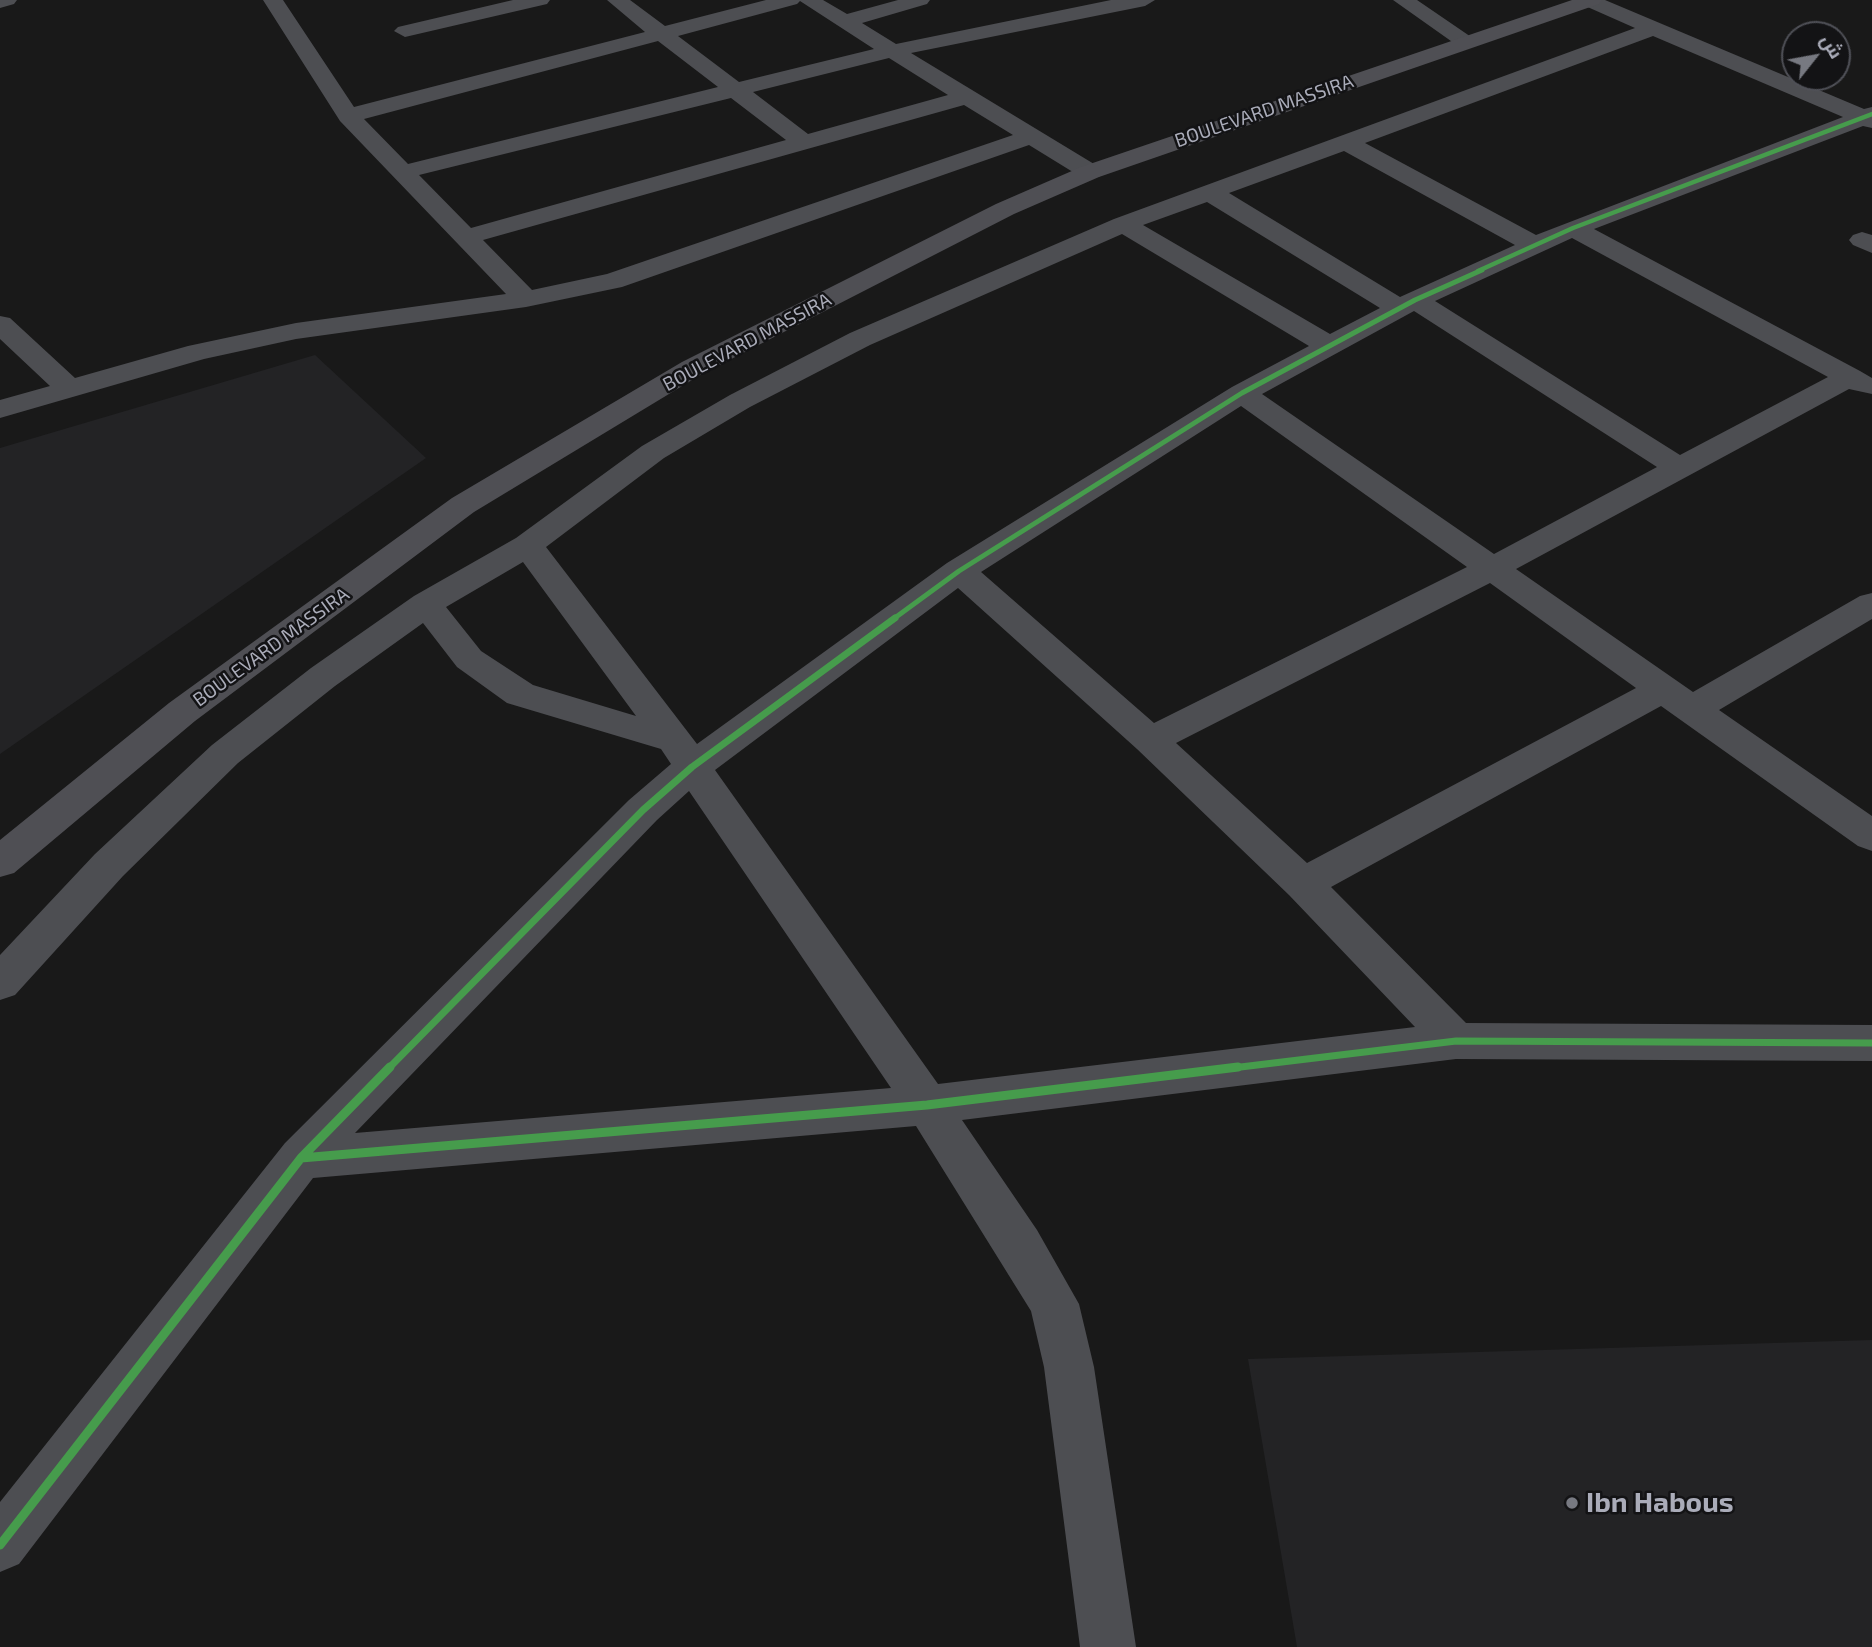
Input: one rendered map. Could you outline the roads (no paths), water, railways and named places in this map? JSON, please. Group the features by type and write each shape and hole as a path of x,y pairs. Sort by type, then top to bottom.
{"main road":[{"name":"BOULEVARD MASSIRA","path":"0,862 182,712 463,505 692,369 1004,209 1090,172 1591,0"}],"street":[{"path":"0,2 8,0"},
{"path":"273,0 348,116 526,299"},
{"path":"405,31 540,0"},
{"path":"617,0 804,142"},
{"path":"348,116 790,0"},
{"path":"809,0 1090,172"},
{"path":"844,22 920,0"},
{"path":"1038,0 1056,16"},
{"path":"403,172 892,51 1145,0"},
{"path":"1403,0 1466,41"},
{"path":"1591,0 1869,117"},
{"path":"0,984 109,865 225,754 323,677 426,604 527,545 653,452 740,401 860,339 1123,224 1654,28"},
{"path":"467,237 969,96"},
{"path":"0,1545 300,1158 642,810 683,754 959,571 1242,393 1407,304 1573,228 1869,117"},
{"path":"0,409 198,352 296,331 526,299 613,281 1032,136"},
{"path":"1344,141 1535,245"},
{"path":"1207,191 1407,304 1678,467"},
{"path":"1123,224 1329,346"},
{"path":"1573,228 1861,384"},
{"path":"0,324 70,389"},
{"path":"1150,740 1493,568 1678,467 1861,384"},
{"path":"1242,393 1872,836"},
{"path":"527,545 683,754 927,1105 1054,1304 1069,1367 1108,1647"},
{"path":"959,571 1150,740 1303,884 1456,1041"},
{"path":"426,604 470,659 520,694 683,754"},
{"path":"1303,884 1872,604"},
{"path":"300,1158 927,1105 1456,1041 1872,1043"}],"place":[{"name":"Ibn Habous","path":"1572,1503"}]}
